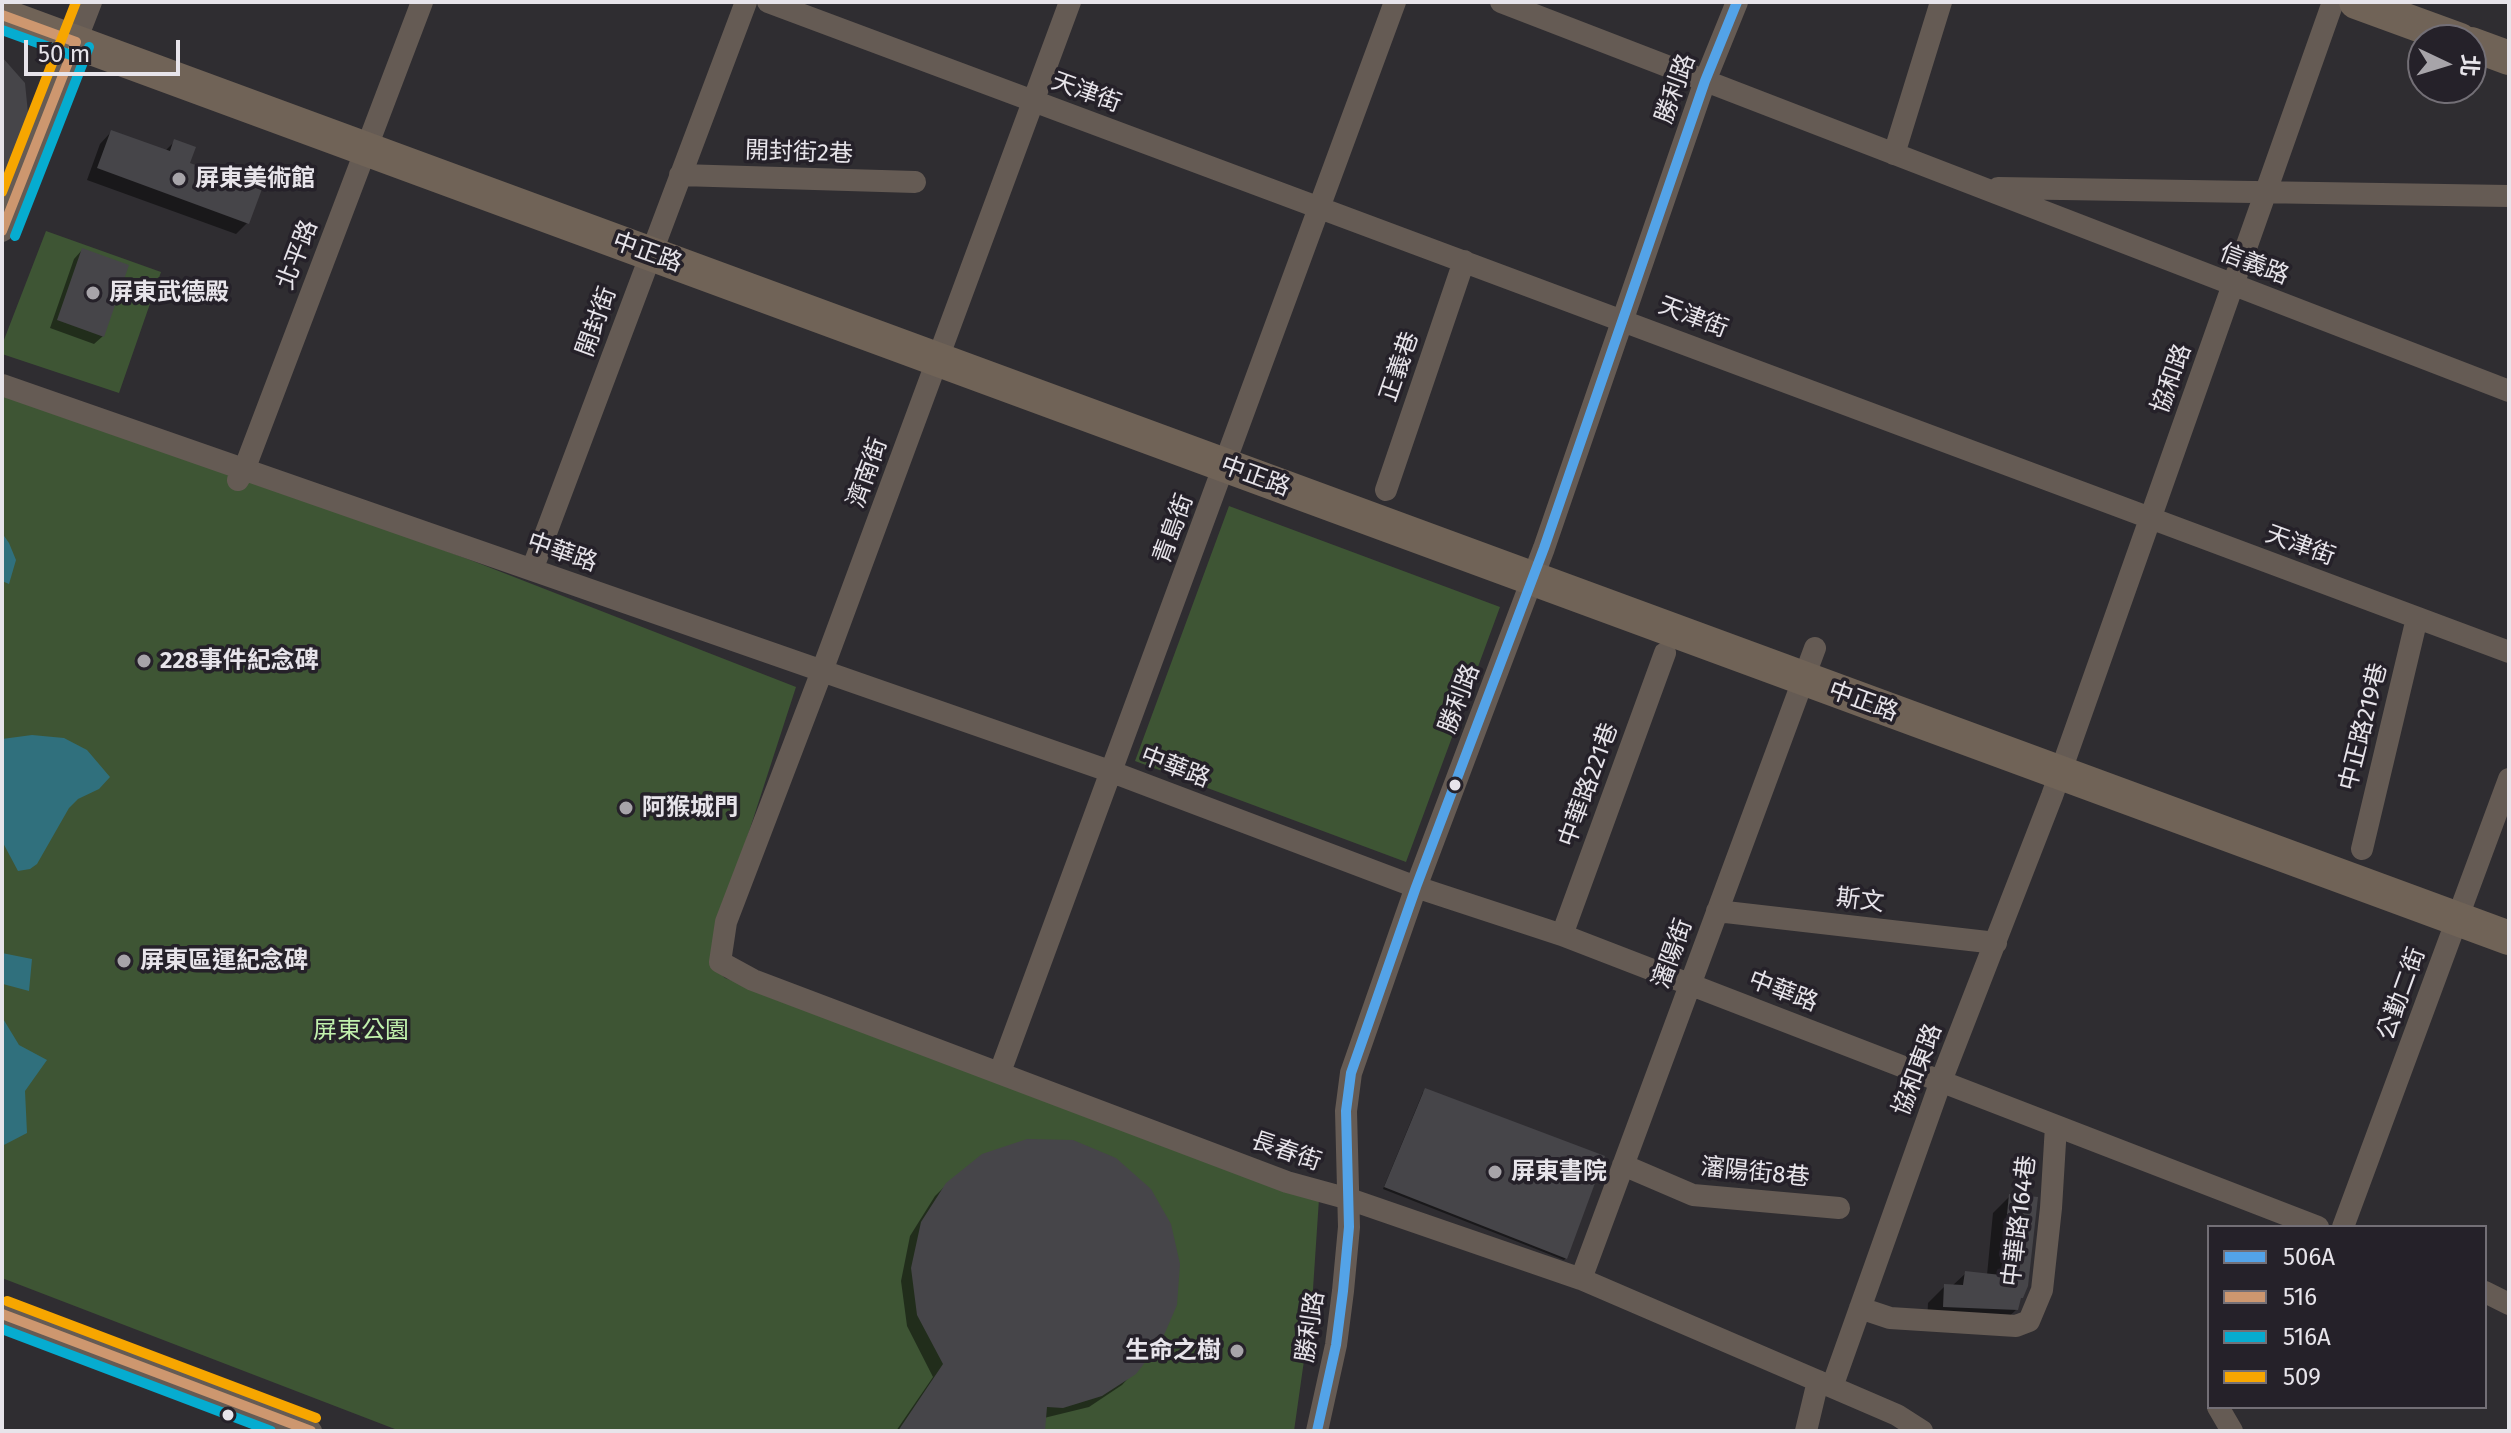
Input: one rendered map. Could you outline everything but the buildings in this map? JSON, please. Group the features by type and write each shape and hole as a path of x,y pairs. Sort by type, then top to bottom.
{"main road":[{"path":"2356,2 2416,24"},
{"name":"中正路","path":"2,15 2509,938"},
{"path":"2487,50 2509,58"}],"street":[{"path":"2,231 91,2"},
{"name":"北平路","path":"240,475 422,2"},
{"name":"開封街","path":"532,570 746,2"},
{"name":"天津街","path":"768,2 2509,652"},
{"name":"濟南街","path":"720,962 726,922 1070,2"},
{"name":"青島街","path":"1000,1072 1395,2"},
{"name":"信義路","path":"1501,2 2509,391"},
{"name":"勝利路","path":"1317,1431 1341,1313 1349,1199 1348,1085 1416,887 1533,580 1705,81 1737,2"},
{"path":"1894,154 1941,2"},
{"name":"協和路","path":"2060,774 2333,2"},
{"name":"開封街2巷","path":"680,175 915,182"},
{"name":"信義路","path":"1981,187 2509,196"},
{"name":"正義巷","path":"1386,490 1464,261"},
{"name":"中華路","path":"2,385 240,475 532,570 1112,772 1416,887 1562,935 2313,1225"},
{"name":"中正路219巷","path":"2362,849 2417,618"},
{"name":"瀋陽街","path":"1581,1279 1815,648"},
{"name":"中華路221巷","path":"1562,935 1665,653"},
{"name":"協和東路","path":"1806,1431 1860,1308 1941,1081 2060,774"},
{"name":"公勤二街","path":"2344,1225 2509,779"},
{"name":"斯文","path":"1717,911 1996,943"},
{"name":"長春街","path":"720,962 753,980 1287,1182 1349,1199 1581,1279 1897,1415 1922,1431"},
{"name":"中華路164巷","path":"1860,1308 1890,1318 2016,1326 2029,1321 2042,1290 2056,1126"},
{"name":"瀋陽街8巷","path":"1623,1165 1693,1195 1839,1208"},
{"path":"2487,1293 2509,1304"},
{"path":"2,1314 311,1431"},
{"path":"2219,1409 2232,1431"}],"green space":[{"name":"屏東武德殿","path":"46,231 161,272 119,393 2,354 2,345"},
{"name":"屏東公園","path":"2,386 473,561 796,687 717,930 714,967 725,978 1319,1199 1312,1304 1294,1431 400,1431 2,1278"},
{"path":"1229,506 1500,607 1406,862 1135,761"}],"water":[{"path":"2,533 16,560 9,584 2,581"},
{"path":"32,735 64,738 87,750 110,777 99,789 78,799 69,808 37,864 18,871 2,841 2,739"},
{"path":"2,953 32,959 29,991 3,984 2,989"},
{"path":"2,1017 19,1045 47,1060 25,1091 27,1133 2,1146"}],"transit line":[{"name":"509","path":"2,192 76,2"},
{"name":"506A","path":"1317,1431 1336,1345 1343,1291 1349,1227 1346,1111 1351,1073 1416,887 1544,548 1705,81 1737,2"},
{"name":"516","path":"2,15 76,42"},
{"name":"516A","path":"2,30 71,55"},
{"name":"516","path":"2,231 76,42"},
{"name":"516A","path":"15,236 89,47"},
{"name":"509","path":"7,1301 316,1418"},
{"name":"516","path":"2,1314 311,1431"},
{"name":"516A","path":"2,1329 271,1431"}],"place":[{"name":"屏東美術館","path":"179,179"},
{"name":"屏東武德殿","path":"93,293"},
{"name":"228事件紀念碑","path":"144,661"},
{"name":"阿猴城門","path":"626,808"},
{"name":"屏東區運紀念碑","path":"124,961"},
{"name":"屏東書院","path":"1495,1172"},
{"name":"生命之樹","path":"1237,1351"}]}
